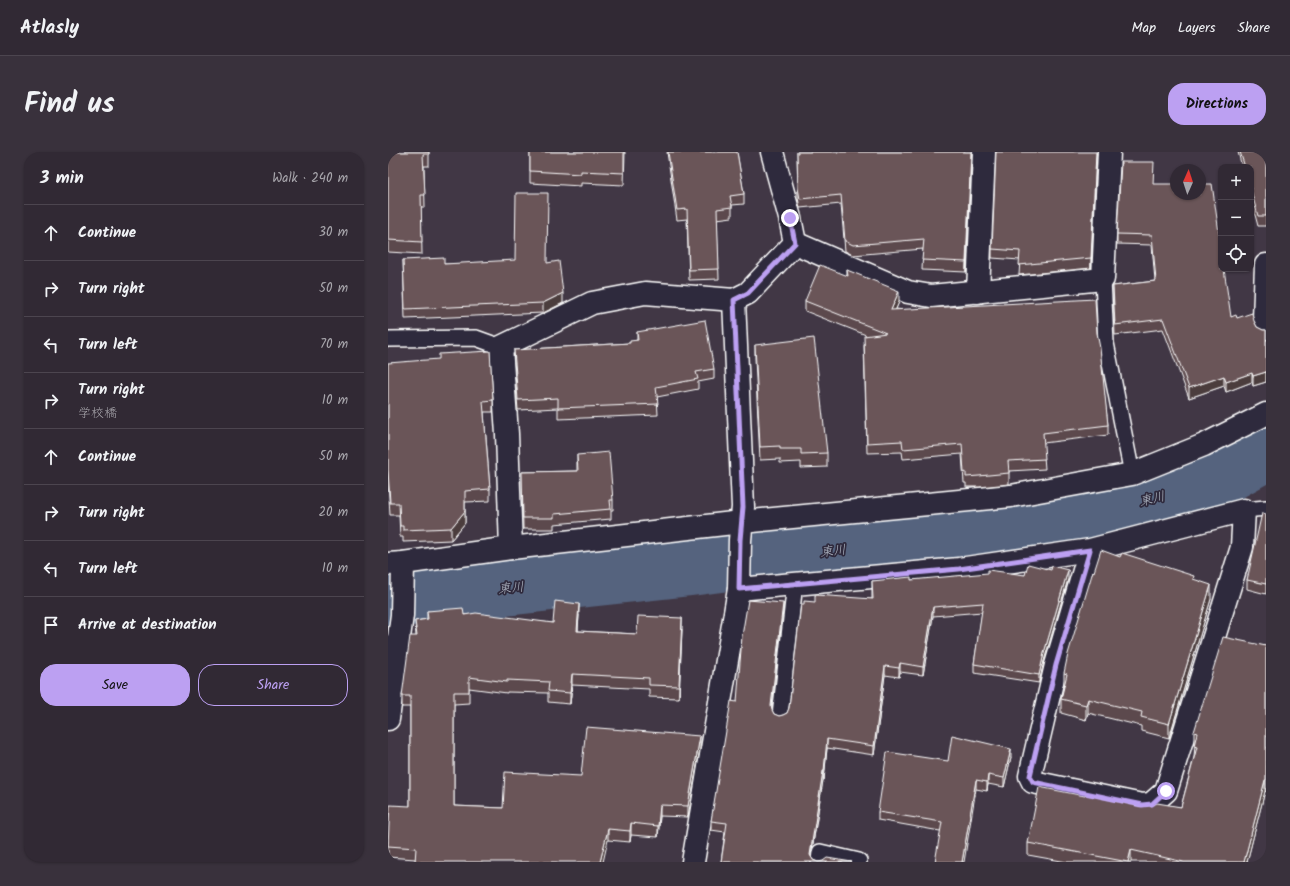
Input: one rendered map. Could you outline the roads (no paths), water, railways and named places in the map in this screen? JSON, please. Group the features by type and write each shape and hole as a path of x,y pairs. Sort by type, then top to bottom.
{"street":[{"path":"772,152 790,218 795,243"},
{"path":"978,292 984,152"},
{"path":"795,243 908,292 931,296 1103,279 1109,152"},
{"path":"511,548 507,434 501,347 592,303 645,293 734,300 748,293 795,243"},
{"path":"1266,265 1264,320 1266,328"},
{"path":"693,862 739,583 743,507 734,300"},
{"path":"388,719 402,615 398,567 511,548 741,531 889,509 1011,496 1132,474 1204,445 1266,414"},
{"path":"739,583 795,583 959,569 1090,550 1244,510 1242,547 1166,791 1152,804 1142,805 1033,782 1030,776 1056,665 1090,550"}],"lane":[{"path":"1103,279 1106,344 1132,474"},
{"path":"388,339 476,338 501,347"},
{"path":"1244,510 1266,508"},
{"path":"780,716 795,583"},
{"path":"819,862 820,852 859,861"}],"waterway":[{"name":"東川","path":"388,600 686,568 1044,523 1205,486 1266,452"}]}
